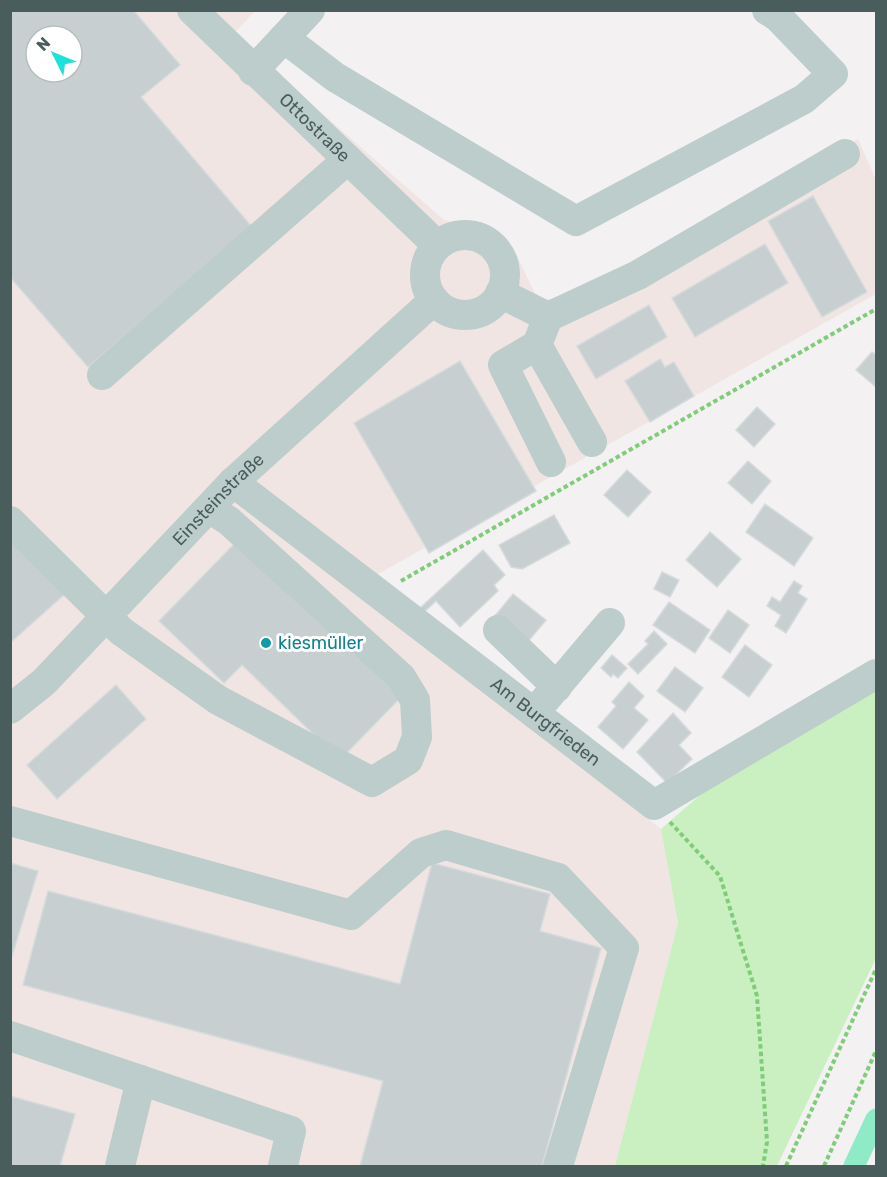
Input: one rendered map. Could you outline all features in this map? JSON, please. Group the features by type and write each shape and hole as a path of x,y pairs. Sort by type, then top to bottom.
{"street":[{"path":"253,71 310,10"},
{"path":"284,38 335,77 576,221 804,99 833,74 778,17 767,10"},
{"name":"Ottostraße","path":"192,11 437,245"},
{"path":"551,462 503,365 537,345 548,317 638,275 845,154"},
{"path":"102,375 347,159"},
{"path":"460,234 474,235 486,240 496,249 503,261 505,274 500,293 487,308 475,314 461,315 448,312 434,300 424,282 429,255 437,245 460,234"},
{"path":"500,293 548,317"},
{"name":"Einsteinstraße","path":"10,709 44,682 233,482 434,300"},
{"path":"537,345 592,442"},
{"name":"Am Burgfrieden","path":"233,482 654,805"},
{"path":"10,521 121,631 218,700 294,743 372,782 408,760 417,736 418,716 415,700 401,677 229,521 209,508"},
{"path":"534,713 610,623"},
{"path":"498,630 557,687"},
{"path":"654,805 876,674"},
{"path":"10,821 351,915 421,854 446,845 558,878 624,948 558,1167"},
{"path":"10,1036 291,1131 283,1167"},
{"path":"120,1167 141,1080"}],"path":[{"path":"379,594 876,309"},
{"path":"654,805 720,876 747,963 758,1007 767,1142 763,1167"},
{"path":"786,1167 876,969"},
{"path":"824,1167 876,1051"}],"shaded area":[{"path":"10,11 255,11 230,38 300,94 444,220 490,231 517,256 539,302 584,290 858,139 876,180 876,294 355,587 661,829 678,923 615,1166 11,1166"}],"green space":[{"path":"876,683 876,958 777,1166 615,1166 678,923 661,829 730,769"}],"building":[{"path":"10,10 133,10 180,65 141,97 252,227 88,367 10,277"},
{"path":"813,196 867,292 822,317 768,221"},
{"path":"765,244 788,283 695,337 672,298"},
{"path":"649,305 667,337 596,379 577,346"},
{"path":"872,352 876,355 876,387 856,370"},
{"path":"660,359 665,367 674,362 694,396 650,422 625,381"},
{"path":"460,361 536,491 429,553 354,423"},
{"path":"757,407 775,424 754,447 736,430"},
{"path":"748,461 771,481 752,504 728,483"},
{"path":"627,470 651,492 628,517 604,495"},
{"path":"765,504 813,538 794,566 746,532"},
{"path":"554,515 570,543 522,569 511,567 499,545"},
{"path":"710,532 741,559 717,587 686,560"},
{"path":"10,534 66,593 10,643"},
{"name":"kiesmüller","path":"240,538 403,695 340,760 242,665 224,683 159,621"},
{"path":"483,550 505,575 494,585 498,591 460,627 436,601 423,613 419,609"},
{"path":"662,572 679,580 670,597 654,589"},
{"path":"794,581 802,586 798,593 807,599 786,633 775,626 781,615 767,606 772,597 780,602"},
{"path":"513,594 546,620 526,644 494,617"},
{"path":"669,602 710,630 695,653 653,625"},
{"path":"728,610 749,625 730,653 709,638"},
{"path":"654,631 667,644 638,674 628,664 648,644 645,641"},
{"path":"745,645 772,665 749,697 722,677"},
{"path":"612,655 627,668 618,678 613,674 611,677 601,668"},
{"path":"675,667 703,688 685,712 657,691"},
{"path":"629,682 644,696 634,708 648,720 623,749 598,727 616,706 612,702"},
{"path":"116,685 146,719 57,799 27,765"},
{"path":"673,713 691,733 679,745 692,759 667,783 637,752"},
{"path":"10,863 38,871 12,956 10,956"},
{"path":"432,863 550,894 540,931 601,948 542,1166 360,1166 383,1081 23,985 48,891 400,984"},
{"path":"10,1096 75,1114 60,1166 10,1166"}],"waterway":[{"path":"854,1166 876,1119"}],"place":[{"name":"kiesmüller","path":"266,643"}]}
